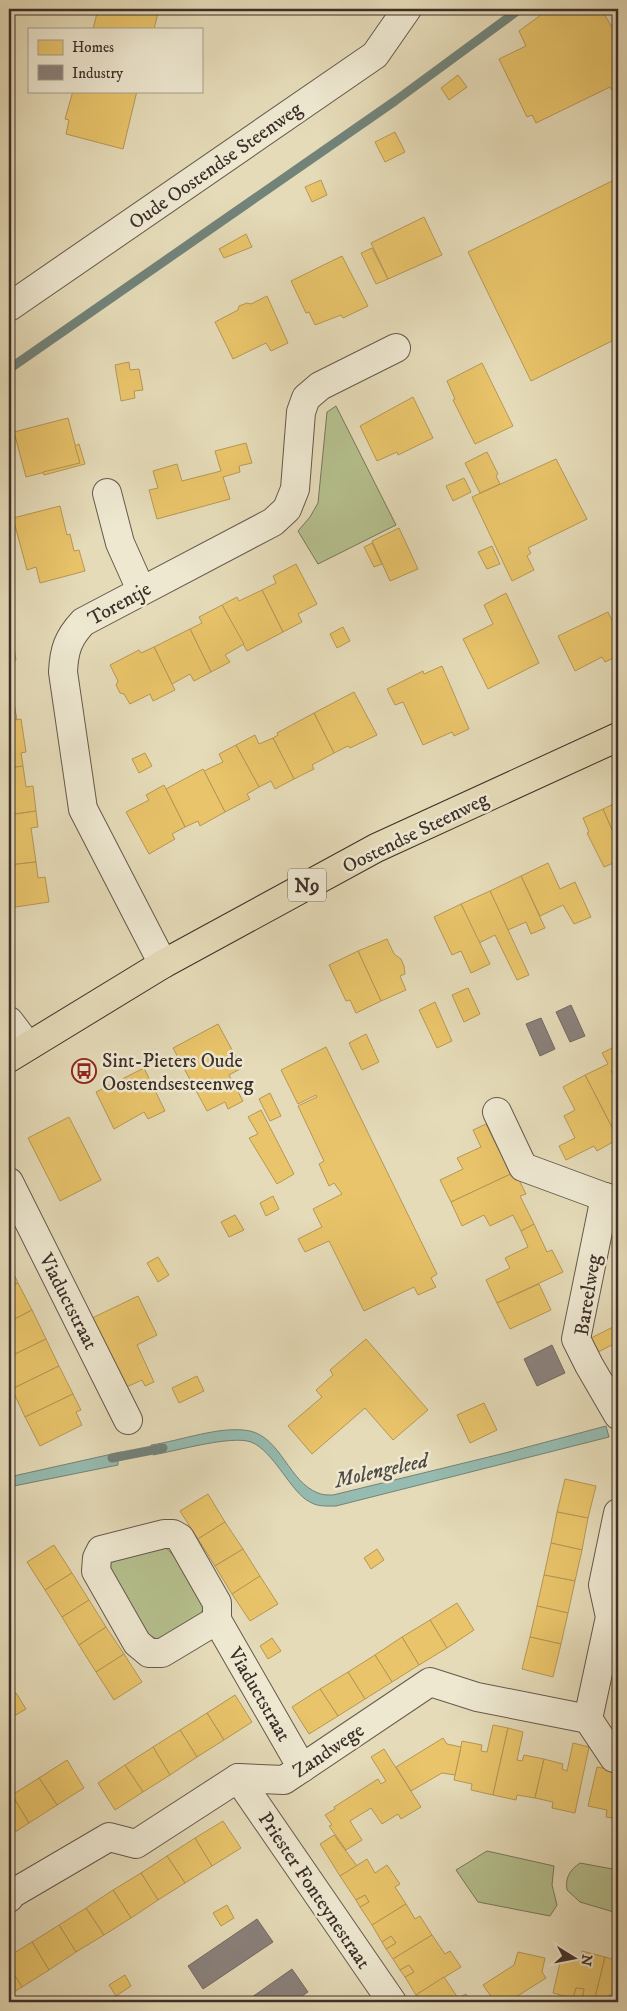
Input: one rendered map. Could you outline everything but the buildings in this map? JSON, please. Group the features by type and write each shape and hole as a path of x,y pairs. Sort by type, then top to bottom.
{"main road":[{"name":"Oostendse Steenweg","path":"19,1052 164,964 376,848 618,736"}],"street":[{"name":"Oude Oostendse Steenweg","path":"9,307 375,55 407,9"},
{"name":"Torentje","path":"164,964 83,810 62,672 64,651 71,635 83,622 273,522 287,509 294,489 301,412 306,398 320,386 396,348"},
{"path":"107,493 120,543 141,590"},
{"path":"9,1021 19,1052"},
{"path":"497,1112 523,1167 612,1200"},
{"name":"Viaductstraat","path":"9,1182 128,1420"},
{"name":"Bareelweg","path":"612,1200 576,1339 618,1415"},
{"path":"618,1513 603,1585 610,1617 588,1719 614,1758 618,1759"},
{"name":"Viaductstraat","path":"217,1620 162,1653 149,1653 137,1643 96,1571 97,1558 101,1550 173,1534 180,1538 217,1603 217,1620 302,1768"},
{"name":"Zandwege","path":"238,1778 284,1780 430,1682 477,1697 588,1719"},
{"path":"9,1898 10,1895 109,1837 136,1844 238,1778"},
{"name":"Priester Fonteynestraat","path":"238,1778 392,2002"}],"green space":[{"path":"336,406 396,525 318,564 298,531 310,517 318,503 327,412"},
{"path":"165,1547 187,1574 198,1592 203,1606 200,1617 158,1640 146,1633 108,1572 110,1561"},
{"path":"487,1851 554,1866 552,1885 557,1905 550,1916 478,1902 456,1870"},
{"path":"580,1863 618,1870 617,1913 580,1902 567,1890 569,1874"}],"water":[{"path":"606,1426 609,1437 336,1506 316,1505 303,1497 267,1454 251,1442 242,1440 217,1442 153,1455 151,1445 226,1430 250,1431 261,1435 270,1442 299,1480 308,1487 320,1494 333,1495"},
{"path":"121,1452 124,1459 118,1460 118,1465 9,1487 9,1477"}],"waterway":[{"path":"9,369 395,101 520,9"},
{"name":"Molengeleed","path":"112,1458 163,1448"}],"place":[{"name":"Sint-Pieters Oude Oostendsesteenweg","path":"84,1071"}]}
